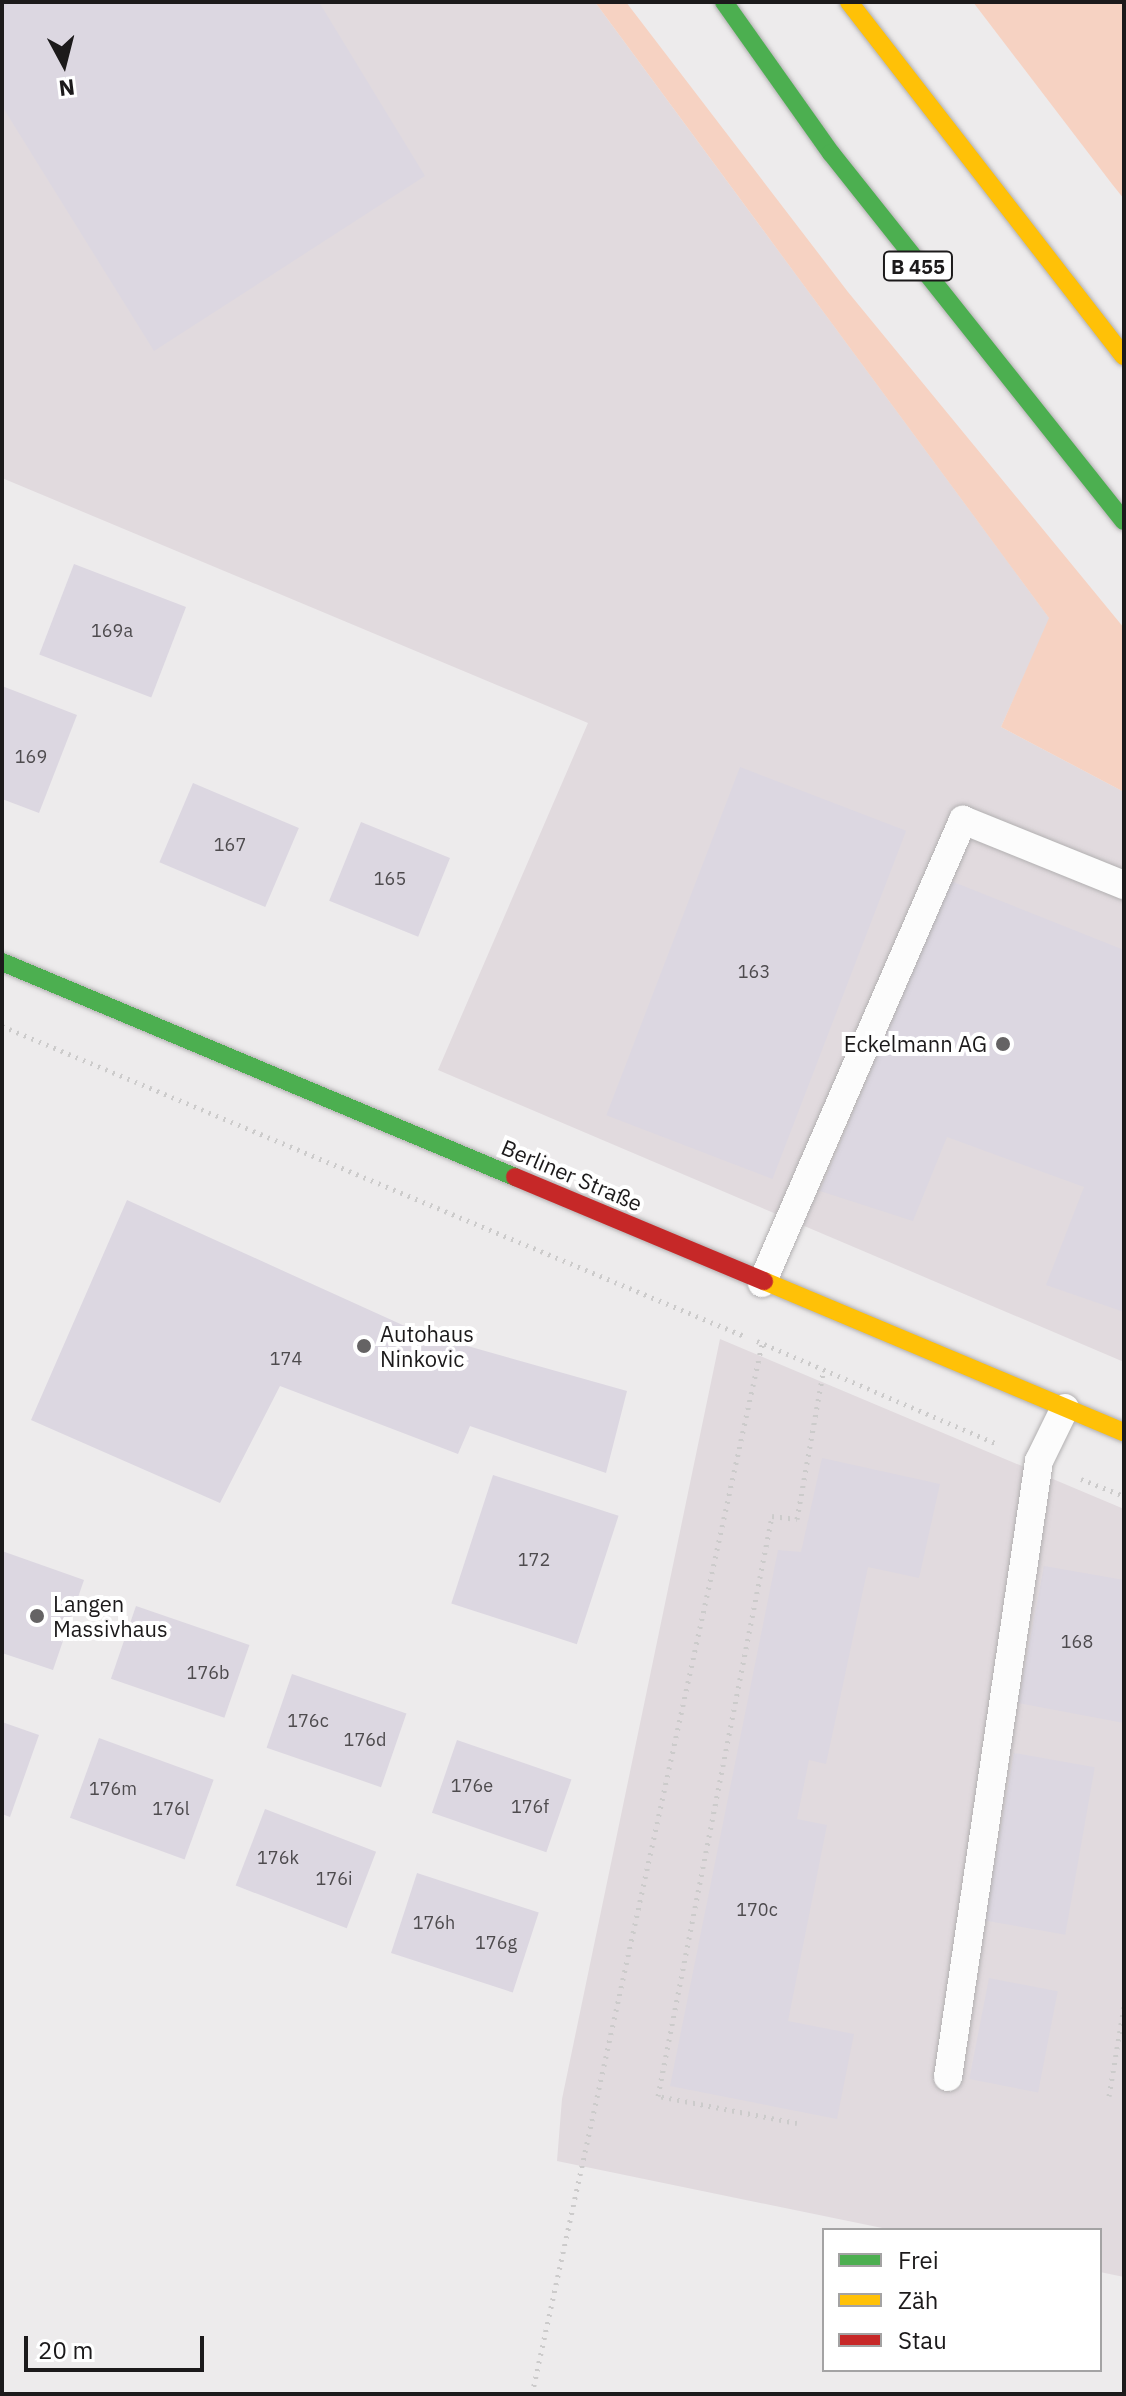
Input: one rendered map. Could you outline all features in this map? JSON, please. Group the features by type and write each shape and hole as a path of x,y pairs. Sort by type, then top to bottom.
{"main road":[{"name":"B 455","path":"724,2 831,153 1124,521"},
{"path":"849,2 1124,356"},
{"name":"Berliner Straße","path":"2,962 762,1283 1124,1432"}],"lane":[{"path":"762,1283 963,820 1124,885"},
{"path":"948,2077 1039,1461 1065,1408"}],"path":[{"path":"2,1026 762,1343 823,1373 1124,1496"},
{"path":"532,2394 762,1343"},
{"path":"797,2123 658,2096 772,1516 797,1519 823,1373"},
{"path":"1109,2096 1124,2006"}],"shaded area":[{"path":"2,2 595,2 1050,619 1001,727 1124,792 1124,1362 438,1070 588,723 2,478"},
{"path":"595,2 626,2 848,292 1124,628 1124,792 1001,727 1049,618"},
{"path":"973,2 1124,2 1124,199 1112,184"},
{"path":"720,1339 1124,1509 1124,2277 1102,2272 1102,2228 882,2228 557,2161 562,2099"}],"building":[{"path":"2,2 319,2 425,176 154,351 2,106"},
{"path":"74,564 186,607 151,698 39,655"},
{"path":"2,686 77,715 39,813 2,799"},
{"name":"Eckelmann AG","path":"740,767 906,831 773,1179 606,1115"},
{"path":"193,783 299,828 265,907 159,862"},
{"path":"361,822 450,858 418,937 329,901"},
{"name":"Eckelmann AG","path":"951,881 1124,950 1124,1312 1046,1285 1084,1187 947,1137 913,1221 820,1191"},
{"path":"127,1200 418,1332 627,1391 606,1473 470,1426 458,1454 280,1386 220,1503 31,1420"},
{"path":"822,1458 940,1484 919,1578 868,1567 826,1764 809,1760 797,1819 827,1825 788,2021 854,2034 837,2119 670,2086 778,1550 801,1552"},
{"path":"493,1475 619,1516 577,1644 451,1603"},
{"name":"Langen Massivhaus","path":"2,1551 84,1580 53,1670 2,1653"},
{"path":"1044,1566 1124,1580 1124,1723 1018,1703"},
{"path":"136,1606 249,1645 224,1718 111,1679"},
{"path":"292,1674 406,1713 381,1787 267,1748"},
{"path":"2,1722 39,1735 10,1817 2,1814"},
{"path":"99,1738 214,1780 185,1860 70,1818"},
{"path":"457,1740 571,1779 546,1852 432,1813"},
{"path":"1014,1753 1095,1767 1065,1935 984,1920"},
{"path":"265,1809 376,1852 347,1928 236,1886"},
{"path":"417,1873 539,1913 513,1992 391,1953"},
{"path":"989,1978 1058,1991 1038,2092 969,2079"}],"traffic: fast":[{"path":"724,2 831,153 1124,521"},
{"path":"2,962 515,1177"}],"traffic: slow":[{"path":"849,2 1124,356"},
{"path":"764,1281 1124,1432"}],"traffic: jam":[{"path":"515,1177 764,1281"}],"place":[{"name":"Eckelmann AG","path":"1003,1044"},
{"name":"Autohaus Ninkovic","path":"364,1346"},
{"name":"Langen Massivhaus","path":"37,1616"}]}
